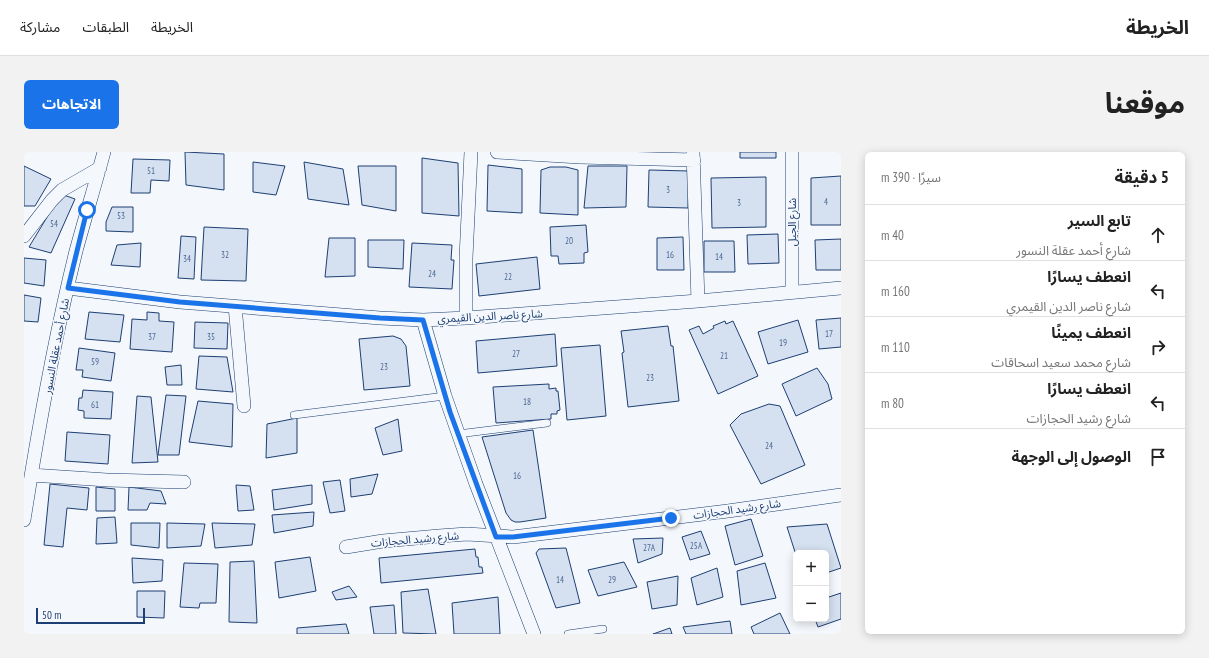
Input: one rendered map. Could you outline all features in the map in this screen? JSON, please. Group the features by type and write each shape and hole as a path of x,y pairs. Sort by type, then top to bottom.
{"street":[{"name":"شارع أحمد عقلة النسور","path":"24,520 57,337 76,252 104,152"},
{"path":"466,318 466,258 471,152"},
{"path":"497,152 580,157 694,156 698,302"},
{"name":"شارع الجيل","path":"792,152 792,292"},
{"path":"24,236 52,200 62,190 100,168"},
{"name":"شارع ناصر الدين القيمري","path":"68,288 180,302 423,320 698,302 841,288"},
{"path":"235,306 244,406"},
{"path":"423,320 445,396 458,434 534,634"},
{"path":"31,475 107,480 184,482"},
{"name":"شارع رشيد الحجازات","path":"346,547 383,541 467,534 513,537 841,495"}],"lane":[{"path":"294,415 445,396"},
{"path":"458,434 547,423"},
{"path":"568,634 603,629"}],"building":[{"path":"185,152 224,154 224,190 186,185"},
{"path":"740,152 776,152 776,158 740,158"},
{"path":"422,158 458,163 459,216 422,213"},
{"path":"133,159 170,160 169,181 151,180 150,193 131,193"},
{"path":"253,162 285,166 276,195 253,192"},
{"path":"304,162 343,169 349,205 308,199"},
{"path":"488,165 522,169 522,213 487,211"},
{"path":"24,166 51,179 35,206 24,206"},
{"path":"358,166 396,166 396,211 362,205"},
{"path":"588,166 627,166 626,207 584,208"},
{"path":"550,167 566,167 578,170 578,215 540,213 541,170"},
{"path":"649,170 689,171 688,208 648,207"},
{"path":"841,176 841,225 811,225 811,178"},
{"path":"766,177 766,227 712,228 711,178"},
{"path":"61,194 75,199 51,253 29,247"},
{"path":"112,207 133,207 133,232 106,231 106,222"},
{"path":"586,225 588,252 584,253 584,263 559,264 558,256 551,256 550,227"},
{"path":"204,227 248,229 246,281 201,280"},
{"path":"778,234 779,263 748,264 747,235"},
{"path":"181,236 196,237 194,279 178,278"},
{"path":"683,237 684,270 657,270 657,238"},
{"path":"329,238 355,238 355,276 325,277"},
{"path":"841,239 841,270 816,270 815,240"},
{"path":"368,240 404,240 403,269 368,267"},
{"path":"704,241 734,241 735,272 704,272"},
{"path":"141,243 140,267 111,265 117,245"},
{"path":"412,243 452,245 451,260 454,260 452,289 409,287"},
{"path":"537,257 540,289 479,296 476,264"},
{"path":"24,258 46,260 44,286 24,283"},
{"path":"24,295 41,298 38,322 24,321"},
{"path":"89,312 124,315 120,342 85,339"},
{"path":"147,312 159,313 159,321 174,322 172,352 130,349 132,319 147,320"},
{"path":"841,318 841,347 819,349 816,320"},
{"path":"798,320 808,352 768,364 758,332"},
{"path":"725,321 726,324 733,321 758,376 718,394 689,330 699,326 703,334 714,328 713,326"},
{"path":"195,322 228,323 227,349 194,348"},
{"path":"668,326 671,346 673,346 679,401 628,407 621,331"},
{"path":"555,334 557,366 478,373 476,341"},
{"path":"393,336 401,339 406,346 410,386 364,390 359,339"},
{"path":"600,345 606,416 567,420 561,348"},
{"path":"79,348 115,353 111,381 82,377 83,370 76,370"},
{"path":"199,356 227,357 233,392 196,389"},
{"path":"181,365 182,385 167,385 165,367"},
{"path":"817,368 828,384 832,399 796,416 782,384"},
{"path":"549,384 549,389 556,388 556,391 558,391 560,410 557,411 557,414 551,414 551,419 496,423 493,387"},
{"path":"83,390 113,392 111,419 84,418 84,411 78,410 79,398 82,398"},
{"path":"166,395 186,396 179,455 158,455"},
{"path":"137,396 151,397 158,462 132,463"},
{"path":"198,401 233,404 232,447 189,442"},
{"path":"769,404 780,406 805,465 761,484 730,425 741,414"},
{"path":"297,418 297,453 266,458 267,424"},
{"path":"398,419 402,451 383,455 375,428"},
{"path":"533,430 546,518 515,522 511,520 506,513 482,437"},
{"path":"67,432 110,435 108,464 65,461"},
{"path":"378,474 372,494 351,497 350,479"},
{"path":"340,480 345,511 330,513 323,482"},
{"path":"50,484 89,488 87,510 67,508 63,547 44,545"},
{"path":"236,485 250,486 254,510 238,511"},
{"path":"312,485 312,504 274,510 272,490"},
{"path":"96,487 115,489 115,511 96,511"},
{"path":"129,487 161,491 166,504 150,503 147,510 128,510"},
{"path":"314,512 313,526 274,533 272,515"},
{"path":"115,517 117,543 96,544 97,518"},
{"path":"751,519 763,556 735,565 725,526"},
{"path":"131,523 160,523 159,548 131,545"},
{"path":"167,523 205,524 201,546 167,548"},
{"path":"212,523 255,524 252,545 215,548"},
{"path":"827,524 841,568 829,572 829,550 794,550 787,527"},
{"path":"701,531 710,554 690,560 682,537"},
{"path":"663,538 662,554 638,563 633,539"},
{"path":"566,548 580,603 556,608 536,553 539,549"},
{"path":"475,549 479,567 482,567 483,573 381,583 379,558"},
{"path":"310,557 316,591 279,598 275,562"},
{"path":"132,558 163,560 162,581 133,583"},
{"path":"254,561 257,623 229,622 230,562"},
{"path":"624,562 637,587 598,596 588,570"},
{"path":"184,563 218,564 216,603 200,603 199,608 180,607"},
{"path":"765,563 776,598 741,605 737,571"},
{"path":"717,568 723,597 697,605 691,578"},
{"path":"678,576 677,605 652,609 647,582"},
{"path":"349,586 357,597 336,600 332,592"},
{"path":"428,589 436,634 403,633 401,592"},
{"path":"137,591 165,591 164,618 137,617"},
{"path":"841,593 841,619 818,627 816,622 829,622 829,597"},
{"path":"498,597 500,634 454,634 452,603"},
{"path":"394,605 396,634 374,634 370,607"},
{"path":"780,613 790,634 754,634 751,627"},
{"path":"730,621 732,634 686,634 683,627"},
{"path":"346,624 349,634 297,634 297,628"},
{"path":"670,628 672,634 653,634"}],"route":[{"path":"87,210 68,288 180,302 290,310 323,314 423,320 450,412 496,537 513,537 671,518"}]}
